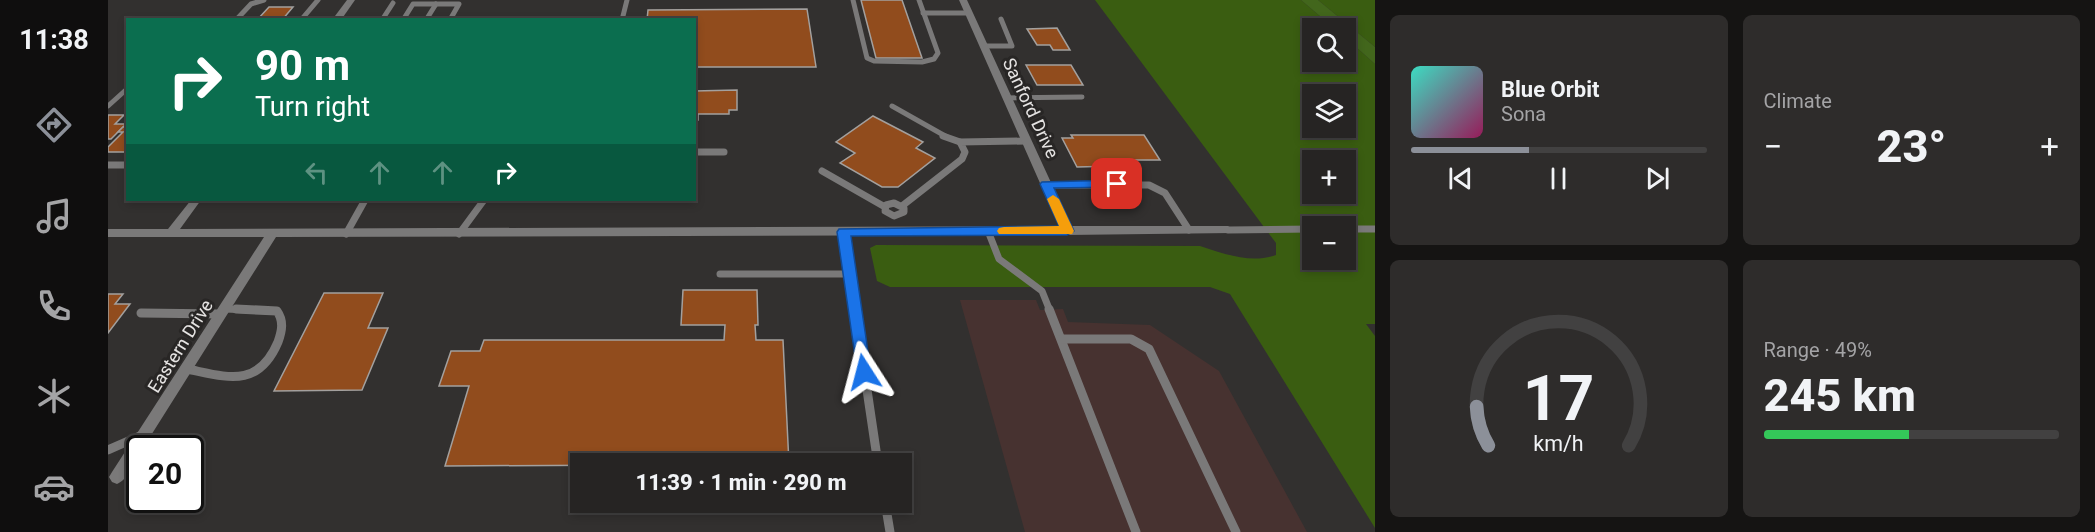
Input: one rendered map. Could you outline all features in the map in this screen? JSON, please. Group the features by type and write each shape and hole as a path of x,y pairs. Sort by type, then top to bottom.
{"street":[{"path":"338,18 351,0"},
{"name":"Sanford Drive","path":"963,0 1067,231"},
{"path":"171,233 195,201"},
{"path":"108,233 459,234 1228,230"},
{"name":"Eastern Drive","path":"117,477 272,234"}],"lane":[{"path":"238,18 251,4 264,0"},
{"path":"303,18 318,0"},
{"path":"622,18 627,0"},
{"path":"853,0 867,58 874,61 922,62 937,56 938,53 919,0"},
{"path":"383,18 393,3"},
{"path":"404,18 413,4 459,4 451,18"},
{"path":"427,18 436,4"},
{"path":"923,13 969,13"},
{"path":"983,46 1012,46 1001,19"},
{"path":"108,106 126,90"},
{"path":"1006,98 1082,97"},
{"path":"892,106 944,136 960,142 1026,141"},
{"path":"902,206 962,159 965,152 960,142"},
{"path":"696,152 724,152"},
{"path":"108,165 126,165"},
{"path":"822,171 885,207 887,213 896,216 904,212 902,206"},
{"path":"1046,184 1140,184 1154,187 1165,193 1189,230"},
{"path":"346,234 364,201"},
{"path":"459,234 483,201"},
{"path":"885,207 891,203 902,206"},
{"path":"896,216 899,232"},
{"path":"1228,230 1302,229"},
{"path":"1356,229 1375,229"},
{"path":"988,231 999,259 1042,291 1136,532"},
{"path":"844,232 876,453"},
{"path":"720,274 849,274"},
{"path":"141,313 277,311 280,314 283,325 272,353 265,363 249,376 187,369"},
{"path":"1062,339 1131,339 1149,349 1236,532"},
{"path":"108,450 146,433"},
{"path":"887,513 890,532"}],"shaded area":[{"path":"960,300 1036,300 1040,310 1063,309 1068,322 1150,325 1219,371 1307,532 1025,532"}],"green space":[{"path":"1095,0 1301,0 1322,18 1302,18 1302,72 1356,72 1356,47 1375,64 1375,324 1366,324 1375,336 1375,528 1230,294 1210,287 890,287 877,281 870,248 876,245 1200,246 1238,257 1257,259 1276,255 1276,243"},
{"path":"1301,0 1318,0 1340,18 1322,18"},
{"path":"1318,0 1375,0 1375,47 1356,31 1356,18 1340,18"},
{"path":"1356,31 1375,47 1375,64 1356,47"}],"building":[{"path":"861,0 902,0 922,58 876,58"},
{"path":"269,7 293,7 284,18 259,18"},
{"path":"807,9 816,67 696,67 696,18 647,18 648,10"},
{"path":"1057,28 1070,50 1053,50 1050,45 1037,45 1027,29"},
{"path":"1026,65 1071,65 1083,85 1037,85"},
{"path":"737,90 737,110 729,110 729,114 698,114 698,120 696,120 696,91"},
{"path":"108,115 124,115 115,124 126,124 111,139 108,139"},
{"path":"873,116 923,142 916,148 935,158 898,187 882,187 840,163 855,153 836,142"},
{"path":"126,127 126,152 108,152 108,147 123,132 118,132"},
{"path":"1071,135 1144,135 1160,160 1113,160 1117,166 1077,167 1062,138 1073,138"},
{"path":"683,290 757,290 756,340 783,340 788,453 570,453 570,465 445,466 469,386 439,386 451,351 480,351 484,340 724,340 725,325 681,325"},
{"path":"324,293 383,293 368,328 388,328 362,390 274,391"},
{"path":"108,294 123,294 115,304 130,304 108,333"}],"slow traffic":[{"path":"1004,231 1067,231 1053,199"}],"route":[{"path":"864,372 844,232 1067,231 1046,184 1117,184"}]}
